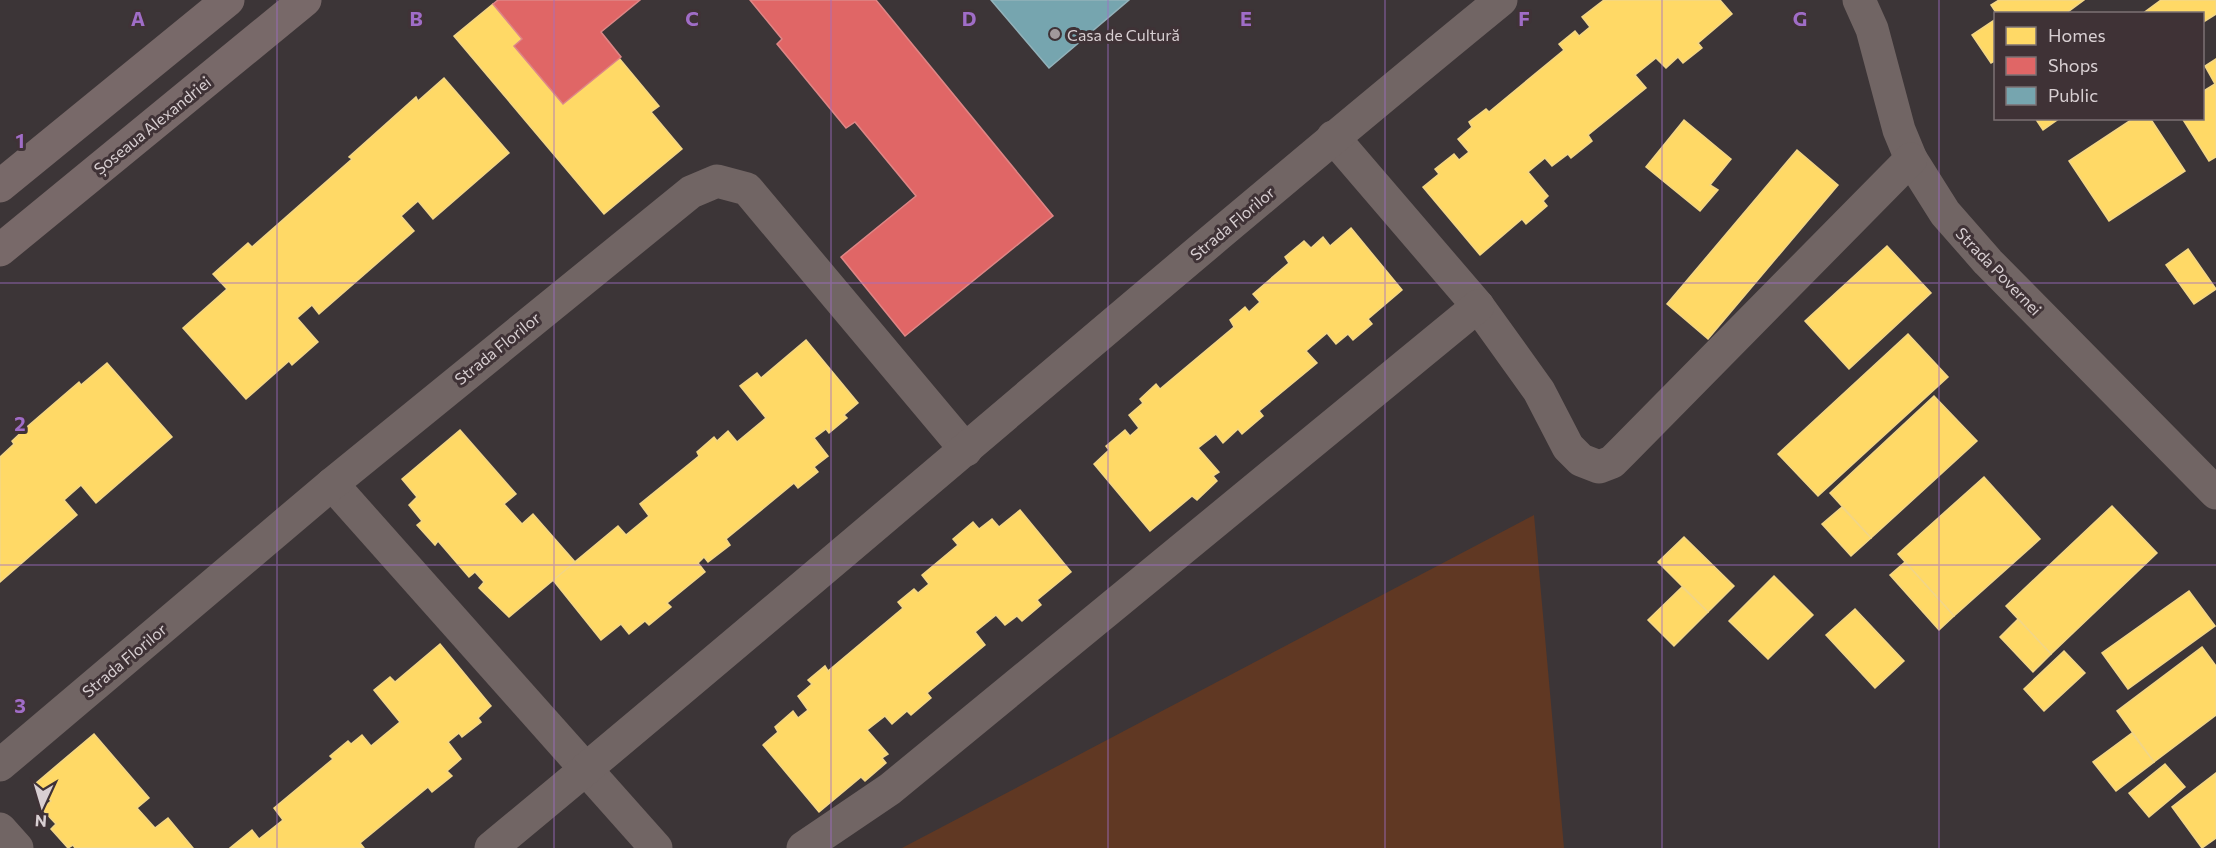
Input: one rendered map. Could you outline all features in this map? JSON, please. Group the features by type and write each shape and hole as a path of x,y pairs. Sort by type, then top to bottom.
{"highway":[{"path":"0,186 228,0"},
{"name":"Șoseaua Alexandriei","path":"0,250 305,0"}],"street":[{"name":"Strada Florilor","path":"491,848 966,450 1333,137 1501,0"},
{"name":"Strada Povernei","path":"1859,0 1872,29 1899,130 1911,159 1945,213 1989,262 2216,494"},
{"path":"1333,137 1478,306 1539,391 1568,447 1581,460 1599,466 1612,462 1911,159"},
{"name":"Strada Florilor","path":"0,765 332,484 627,241 699,186 717,181 747,189 966,450"},
{"path":"803,848 890,789 1478,306"},
{"path":"332,484 656,848"},
{"path":"0,829 17,848"}],"shaded area":[{"path":"1534,515 1564,848 902,848"}],"building: Homes":[{"path":"1604,0 1720,0 1732,14 1698,43 1702,48 1683,63 1678,57 1666,68 1656,58 1635,75 1646,88 1588,135 1592,141 1571,158 1568,154 1552,166 1545,158 1528,172 1548,196 1543,201 1547,206 1526,224 1522,219 1480,255 1423,187 1439,174 1435,169 1454,154 1459,160 1469,152 1458,139 1472,127 1469,122 1486,109 1489,112 1564,50 1559,44 1575,31 1579,36 1590,27 1582,17"},
{"path":"1999,0 2084,0 2068,12 1996,12 1991,5"},
{"path":"2161,0 2216,0 2216,14 2204,22 2204,12 2145,12"},
{"path":"493,4 522,39 514,46 563,104 619,58 659,106 651,112 682,149 604,214 454,36"},
{"path":"1994,20 1994,61 1991,63 1972,35"},
{"path":"2216,59 2216,157 2209,161 2183,120 2204,120 2204,91 2215,84 2205,66"},
{"path":"444,78 509,153 433,219 418,201 401,216 414,231 319,314 312,305 297,318 318,342 292,365 289,361 246,399 183,328 227,289 213,274 248,243 252,247 352,159 349,157 416,97 418,101"},
{"path":"1684,120 1731,159 1710,185 1718,190 1700,211 1646,167"},
{"path":"2036,120 2057,120 2043,130"},
{"path":"2131,120 2151,120 2185,171 2109,221 2069,161"},
{"path":"1797,150 1838,185 1708,339 1667,304"},
{"path":"1351,228 1402,290 1368,319 1372,324 1353,340 1348,334 1336,344 1327,333 1306,351 1317,363 1259,411 1263,416 1242,434 1238,429 1223,443 1216,434 1198,448 1219,472 1213,476 1217,481 1197,500 1192,496 1150,531 1094,464 1109,450 1106,446 1125,430 1130,436 1139,428 1129,415 1143,403 1140,399 1156,384 1160,389 1234,327 1230,320 1245,307 1249,312 1260,302 1253,294 1289,263 1285,257 1304,241 1311,248 1323,237 1330,246"},
{"path":"1887,246 1931,293 1849,369 1805,321"},
{"path":"2188,249 2216,289 2194,304 2166,265"},
{"path":"1908,334 1948,377 1818,496 1778,454"},
{"path":"806,340 858,403 844,415 847,418 829,433 826,429 814,438 828,456 814,467 818,472 798,488 794,483 726,539 730,545 708,562 704,557 698,563 705,572 667,603 671,607 649,625 645,621 629,634 621,624 601,640 553,580 618,526 626,535 649,516 640,504 699,456 697,452 714,437 717,441 728,431 737,442 766,418 740,386 757,373 761,378"},
{"path":"107,363 172,437 96,503 81,485 64,500 77,515 0,582 0,457 14,444 12,441 28,426 79,382 81,385"},
{"path":"1934,396 1977,441 1871,538 1830,493"},
{"path":"460,430 516,494 504,504 522,524 533,514 575,562 509,617 479,588 484,582 475,572 469,577 438,541 435,545 417,525 422,521 409,505 417,497 402,479"},
{"path":"1984,477 2040,539 1954,616 1898,554"},
{"path":"2112,506 2157,553 2051,654 2006,606"},
{"path":"1842,507 1871,538 1851,556 1822,524"},
{"path":"1020,510 1071,572 1037,600 1041,605 1022,621 1017,616 1005,625 996,615 975,632 985,645 927,693 931,698 911,715 907,711 892,724 885,716 867,730 888,754 882,758 886,763 865,781 861,777 819,812 763,745 778,732 775,727 793,711 798,718 808,710 798,696 812,684 808,680 825,666 828,671 903,608 898,602 914,589 918,593 929,584 922,575 958,545 953,539 973,522 979,529 992,519 999,527"},
{"path":"1684,537 1734,586 1708,612 1658,562"},
{"path":"1905,562 1954,616 1939,630 1890,575"},
{"path":"1774,576 1813,615 1768,659 1729,621"},
{"path":"1682,587 1708,612 1674,646 1648,620"},
{"path":"2189,591 2215,626 2128,689 2102,653"},
{"path":"1855,609 1904,661 1875,688 1826,635"},
{"path":"2018,619 2051,654 2033,672 2000,637"},
{"path":"440,644 491,706 478,718 481,722 462,737 459,733 448,742 461,759 447,771 452,776 432,792 428,787 360,843 364,848 230,848 252,830 259,839 283,820 274,808 333,759 330,756 348,741 351,744 362,735 371,746 400,722 374,690 390,677 395,682"},
{"path":"2202,647 2216,666 2216,715 2154,762 2117,711"},
{"path":"2064,651 2085,673 2044,711 2024,689"},
{"path":"2132,733 2154,762 2116,791 2093,762"},
{"path":"94,734 149,798 137,808 155,828 168,818 193,848 75,848 73,845 68,848 51,829 56,824 42,809 51,801 36,783"},
{"path":"2165,764 2185,787 2149,817 2129,793"},
{"path":"2216,773 2216,838 2202,848 2172,807"}],"building: Shops":[{"path":"498,0 640,0 601,32 621,57 563,104 514,46 522,39 493,4"},
{"path":"750,0 876,0 1053,216 905,336 841,257 916,196 855,122 846,128 777,44 782,39"}],"building: Public":[{"name":"Casa de Cultură","path":"991,0 1129,0 1049,68"}],"place":[{"name":"Casa de Cultură","path":"1055,34"}]}
